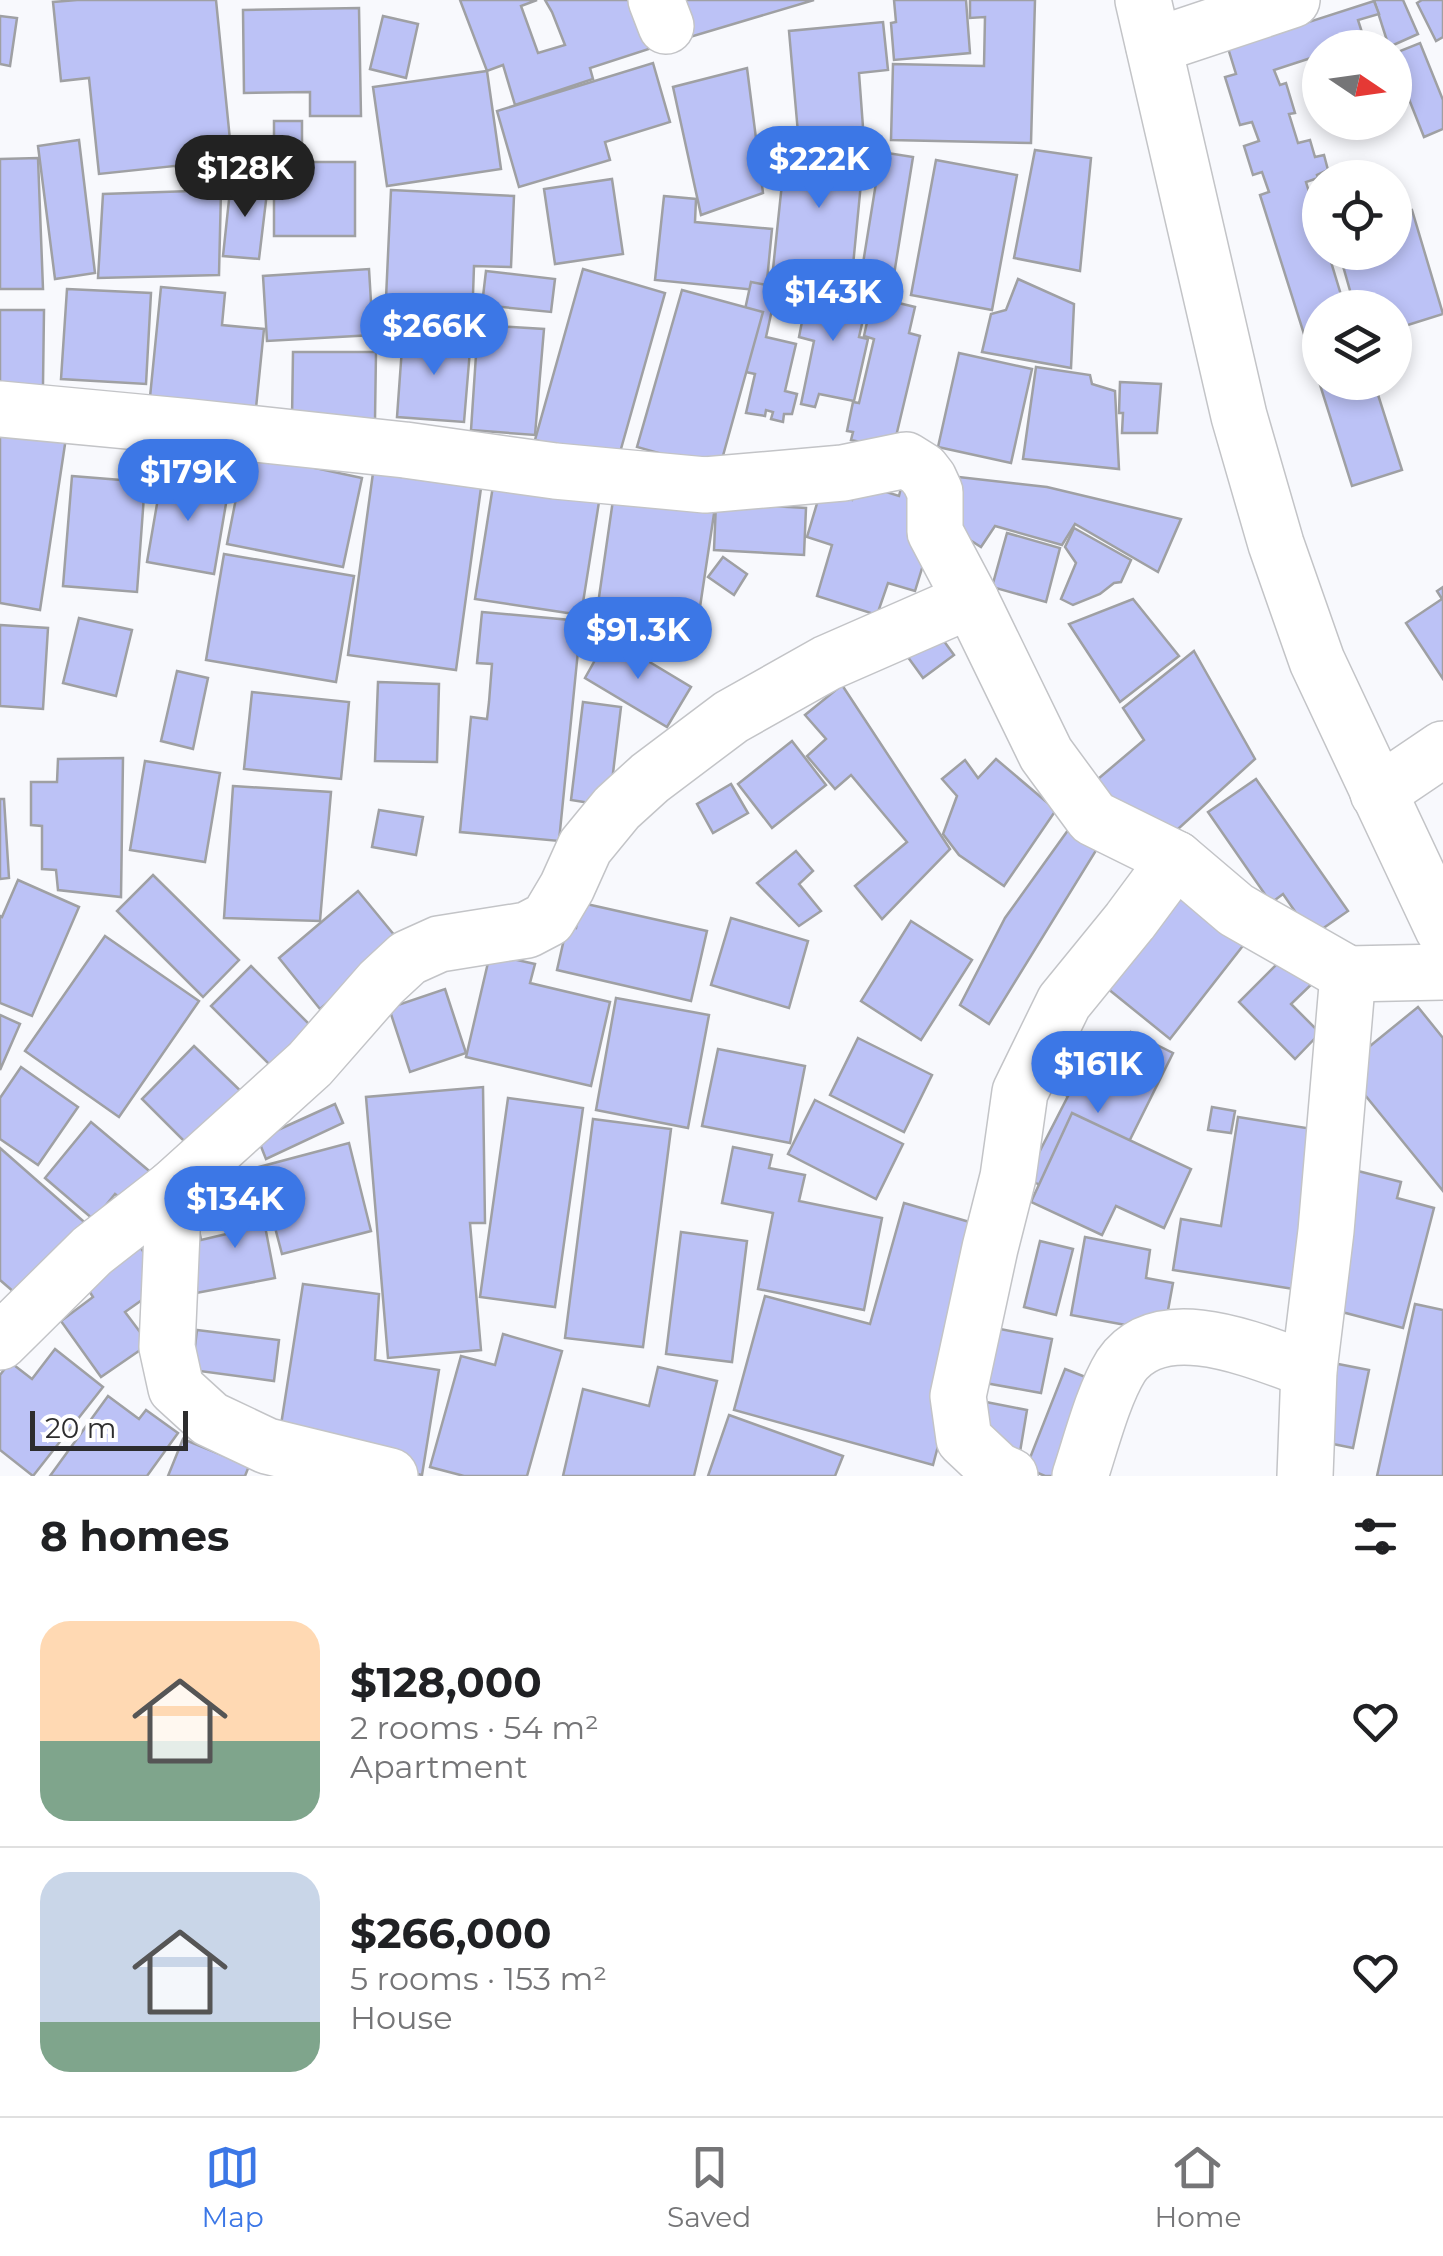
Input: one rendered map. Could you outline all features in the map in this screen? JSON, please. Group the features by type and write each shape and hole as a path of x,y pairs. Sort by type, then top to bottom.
{"street":[{"path":"1292,0 1148,23 1239,416 1276,544 1316,662 1443,929"},
{"path":"0,409 405,450 705,486 843,473 906,460 930,479 935,492 935,532 1046,754 1093,818 1176,859 1236,910 1348,974 1443,972"},
{"path":"0,1342 92,1251 174,1187 310,1064 408,958 439,944 526,930 548,919 585,846 617,808 730,716 827,663 971,600"},
{"path":"1378,793 1443,748"},
{"path":"1010,1476 997,1470 964,1439 958,1396 1008,1177 1020,1092 1064,1002 1176,859"},
{"path":"1305,1476 1310,1370 1348,974"},
{"path":"174,1187 166,1347 176,1388 210,1419 267,1446 390,1476"},
{"path":"1080,1476 1122,1366 1145,1343 1188,1337 1230,1341 1310,1370"}],"building":[{"path":"216,0 232,160 99,174 89,78 61,81 53,2"},
{"path":"460,0 537,0 521,6 538,53 565,45 545,0 643,0 658,46 590,68 593,79 515,105 503,65 487,71"},
{"path":"669,0 814,0 680,40"},
{"path":"894,0 966,0 970,53 894,60"},
{"path":"970,0 1035,0 1031,143 891,140 893,64 984,66 985,17 970,18"},
{"path":"1374,0 1403,0 1418,34 1412,37 1412,30 1384,30"},
{"path":"1443,0 1443,37 1436,41 1417,3"},
{"path":"1374,1 1379,14 1358,20 1361,30 1302,30 1302,61 1274,70 1280,85 1286,83 1295,113 1289,114 1298,143 1310,140 1315,157 1324,155 1325,160 1302,160 1302,270 1333,270 1340,290 1302,290 1302,328 1260,195 1269,192 1262,172 1253,175 1244,146 1259,141 1252,122 1240,125 1225,77 1236,74 1228,48"},
{"path":"359,8 361,116 310,116 310,92 244,93 243,10"},
{"path":"0,16 17,18 10,66 0,64"},
{"path":"383,16 418,24 406,78 370,69"},
{"path":"883,22 888,70 859,73 863,127 798,133 789,31"},
{"path":"1420,43 1443,100 1443,129 1424,137 1412,107 1412,46"},
{"path":"653,63 670,122 605,142 610,160 519,187 497,111"},
{"path":"747,68 763,193 701,215 673,87"},
{"path":"487,71 501,169 387,186 373,87"},
{"path":"274,121 302,121 302,162 355,162 355,236 274,236"},
{"path":"79,140 95,273 55,279 38,146"},
{"path":"786,145 864,152 852,276 773,269"},
{"path":"1035,150 1091,158 1080,271 1014,258"},
{"path":"881,152 913,157 892,287 860,282"},
{"path":"38,158 43,289 0,289 0,159"},
{"path":"936,160 1017,175 992,310 911,295"},
{"path":"612,179 623,254 555,264 544,189"},
{"path":"231,181 268,184 259,259 223,256"},
{"path":"221,190 219,275 98,278 103,194"},
{"path":"391,190 514,196 511,267 474,266 472,323 385,320"},
{"path":"664,196 696,199 695,222 772,229 766,291 655,280"},
{"path":"1412,210 1443,314 1412,324 1412,290 1350,290 1344,270 1412,270"},
{"path":"369,269 373,335 267,341 263,276"},
{"path":"583,269 665,293 617,463 535,440"},
{"path":"486,271 555,279 551,312 482,305"},
{"path":"1018,279 1074,304 1071,368 982,352 991,314 1006,310"},
{"path":"751,282 777,287 766,337 796,344 785,391 797,394 792,414 784,414 783,422 771,419 773,412 766,410 765,416 746,413 755,374 732,369"},
{"path":"782,285 803,289 797,319 777,315"},
{"path":"809,286 868,298 859,337 868,339 854,401 819,394 815,407 801,404 814,341 799,337"},
{"path":"161,287 225,293 222,325 264,329 256,408 150,397"},
{"path":"67,289 151,293 146,384 61,379"},
{"path":"682,290 763,312 719,470 637,447"},
{"path":"882,299 915,307 909,333 920,336 893,449 851,440 853,432 847,431 853,402 859,403 874,339 864,336 871,304 880,306"},
{"path":"0,310 44,310 43,385 0,386"},
{"path":"478,325 544,329 535,435 471,430"},
{"path":"403,334 471,338 464,422 397,417"},
{"path":"293,352 376,352 375,420 292,419"},
{"path":"959,353 1032,369 1011,463 938,447"},
{"path":"1036,367 1090,375 1092,384 1115,391 1119,469 1023,459"},
{"path":"1120,382 1161,384 1157,433 1122,433"},
{"path":"1325,400 1380,400 1402,470 1352,486"},
{"path":"0,421 67,431 40,610 0,603"},
{"path":"245,453 362,478 343,567 227,544"},
{"path":"373,473 481,488 456,670 348,655"},
{"path":"162,475 229,486 214,574 147,562"},
{"path":"941,475 1047,487 1181,519 1158,572 1075,524 1062,545 995,526 981,547 937,519"},
{"path":"72,476 145,482 137,592 63,586"},
{"path":"857,483 899,496 902,484 934,512 915,591 888,583 877,615 817,596 832,545 807,537 821,490 852,500"},
{"path":"493,486 599,502 581,615 475,599"},
{"path":"614,493 715,507 697,627 597,611"},
{"path":"716,503 806,508 804,555 714,550"},
{"path":"1074,528 1131,560 1121,582 1073,605 1061,599 1076,563 1065,547"},
{"path":"1007,533 1060,548 1046,602 992,587"},
{"path":"224,554 354,576 336,682 206,660"},
{"path":"723,557 747,574 734,595 708,577"},
{"path":"1443,587 1443,679 1406,623 1442,599 1437,591"},
{"path":"1133,599 1179,656 1120,702 1069,624"},
{"path":"482,612 581,621 559,841 460,832 471,717 487,719 489,702 492,664 477,663"},
{"path":"79,618 132,630 116,696 63,683"},
{"path":"928,619 954,655 923,678 897,642"},
{"path":"0,625 48,628 43,709 0,706"},
{"path":"608,637 691,687 667,727 585,678"},
{"path":"1194,651 1255,759 1156,849 1092,784 1144,740 1123,708"},
{"path":"177,671 208,678 193,749 161,741"},
{"path":"378,682 439,684 437,762 375,761"},
{"path":"842,685 950,849 882,919 855,886 907,842 851,775 835,789 807,756 826,739 805,715"},
{"path":"252,692 349,702 341,779 244,769"},
{"path":"583,702 621,707 609,806 571,800"},
{"path":"792,741 826,785 772,828 738,784"},
{"path":"123,758 121,897 58,890 56,870 42,869 42,826 31,825 31,782 57,782 58,759"},
{"path":"996,759 1056,810 1004,886 959,855 943,834 957,796 942,779 965,760 978,778"},
{"path":"145,761 220,773 205,862 130,850"},
{"path":"1256,779 1348,911 1312,936 1283,894 1271,903 1208,812"},
{"path":"731,784 748,813 713,833 697,804"},
{"path":"233,786 331,792 320,921 224,918"},
{"path":"0,799 4,799 9,878 0,879"},
{"path":"379,810 423,817 416,855 372,847"},
{"path":"1071,826 1100,844 989,1024 960,1005 1005,918"},
{"path":"796,851 813,871 799,884 821,911 799,926 757,883"},
{"path":"153,875 239,960 203,997 117,911"},
{"path":"18,880 79,907 32,1016 0,1003 0,916"},
{"path":"1181,883 1249,938 1170,1039 1102,984"},
{"path":"358,891 400,942 320,1009 279,958"},
{"path":"582,903 707,931 691,1001 557,970 567,926 576,928"},
{"path":"731,918 808,941 789,1008 711,985"},
{"path":"911,921 972,960 921,1040 861,1001"},
{"path":"105,936 199,1001 119,1117 25,1051"},
{"path":"1289,952 1317,979 1291,1004 1320,1033 1295,1059 1239,1002"},
{"path":"490,954 535,964 530,983 610,1002 591,1086 466,1057"},
{"path":"251,966 320,1035 280,1075 211,1006"},
{"path":"445,989 466,1053 410,1072 389,1008"},
{"path":"616,998 709,1015 688,1128 596,1110"},
{"path":"1418,1007 1443,1038 1443,1191 1343,1068"},
{"path":"0,1015 20,1024 0,1070"},
{"path":"1131,1032 1173,1053 1094,1212 1026,1178 1068,1096 1055,1090 1083,1034 1121,1053"},
{"path":"858,1038 932,1075 904,1132 830,1095"},
{"path":"194,1046 248,1098 195,1152 142,1099"},
{"path":"718,1049 805,1066 790,1143 702,1126"},
{"path":"21,1067 78,1107 38,1165 0,1139 0,1098"},
{"path":"483,1087 485,1223 470,1223 481,1350 388,1358 366,1097"},
{"path":"508,1098 583,1108 555,1307 480,1297"},
{"path":"815,1100 903,1144 876,1199 788,1154"},
{"path":"335,1104 343,1123 266,1159 258,1139"},
{"path":"1212,1107 1235,1111 1231,1133 1208,1130"},
{"path":"1072,1113 1191,1169 1164,1228 1116,1206 1102,1235 1031,1202"},
{"path":"1238,1117 1325,1131 1300,1290 1173,1270 1181,1219 1221,1226"},
{"path":"593,1119 671,1129 643,1347 565,1338"},
{"path":"91,1122 154,1175 130,1205 115,1194 94,1220 45,1178"},
{"path":"349,1143 371,1231 282,1254 259,1167"},
{"path":"733,1147 772,1155 769,1168 805,1175 799,1201 882,1218 864,1310 758,1289 773,1213 722,1203"},
{"path":"0,1148 91,1228 30,1306 0,1280"},
{"path":"1354,1170 1401,1182 1397,1198 1434,1208 1403,1328 1319,1306"},
{"path":"259,1195 275,1278 191,1294 198,1225 201,1240 235,1232 229,1200"},
{"path":"904,1203 973,1223 972,1317 933,1465 734,1410 765,1296 870,1324"},
{"path":"681,1232 747,1241 732,1362 666,1354"},
{"path":"1085,1237 1150,1250 1146,1278 1173,1283 1164,1332 1071,1315"},
{"path":"1040,1241 1073,1249 1056,1315 1024,1307"},
{"path":"140,1247 166,1283 125,1312 149,1344 101,1377 61,1321 93,1297 86,1286"},
{"path":"303,1284 379,1294 375,1360 439,1370 422,1475 278,1444"},
{"path":"1415,1304 1443,1310 1443,1476 1377,1476"},
{"path":"995,1328 1052,1339 1041,1393 985,1383"},
{"path":"197,1330 279,1340 274,1381 192,1370"},
{"path":"503,1334 562,1351 527,1476 464,1476 430,1467 461,1356 495,1365"},
{"path":"55,1349 103,1387 33,1476 0,1450 0,1375 10,1362 32,1379"},
{"path":"1333,1363 1369,1370 1353,1448 1318,1441"},
{"path":"658,1367 717,1381 694,1476 563,1476 583,1389 649,1406"},
{"path":"1065,1369 1106,1385 1071,1476 1045,1476 1026,1468"},
{"path":"108,1396 139,1419 146,1410 178,1433 147,1476 50,1476"},
{"path":"986,1402 1027,1410 1020,1452 978,1444"},
{"path":"729,1415 843,1456 835,1476 708,1476"},
{"path":"183,1439 249,1466 245,1476 168,1476"}]}
